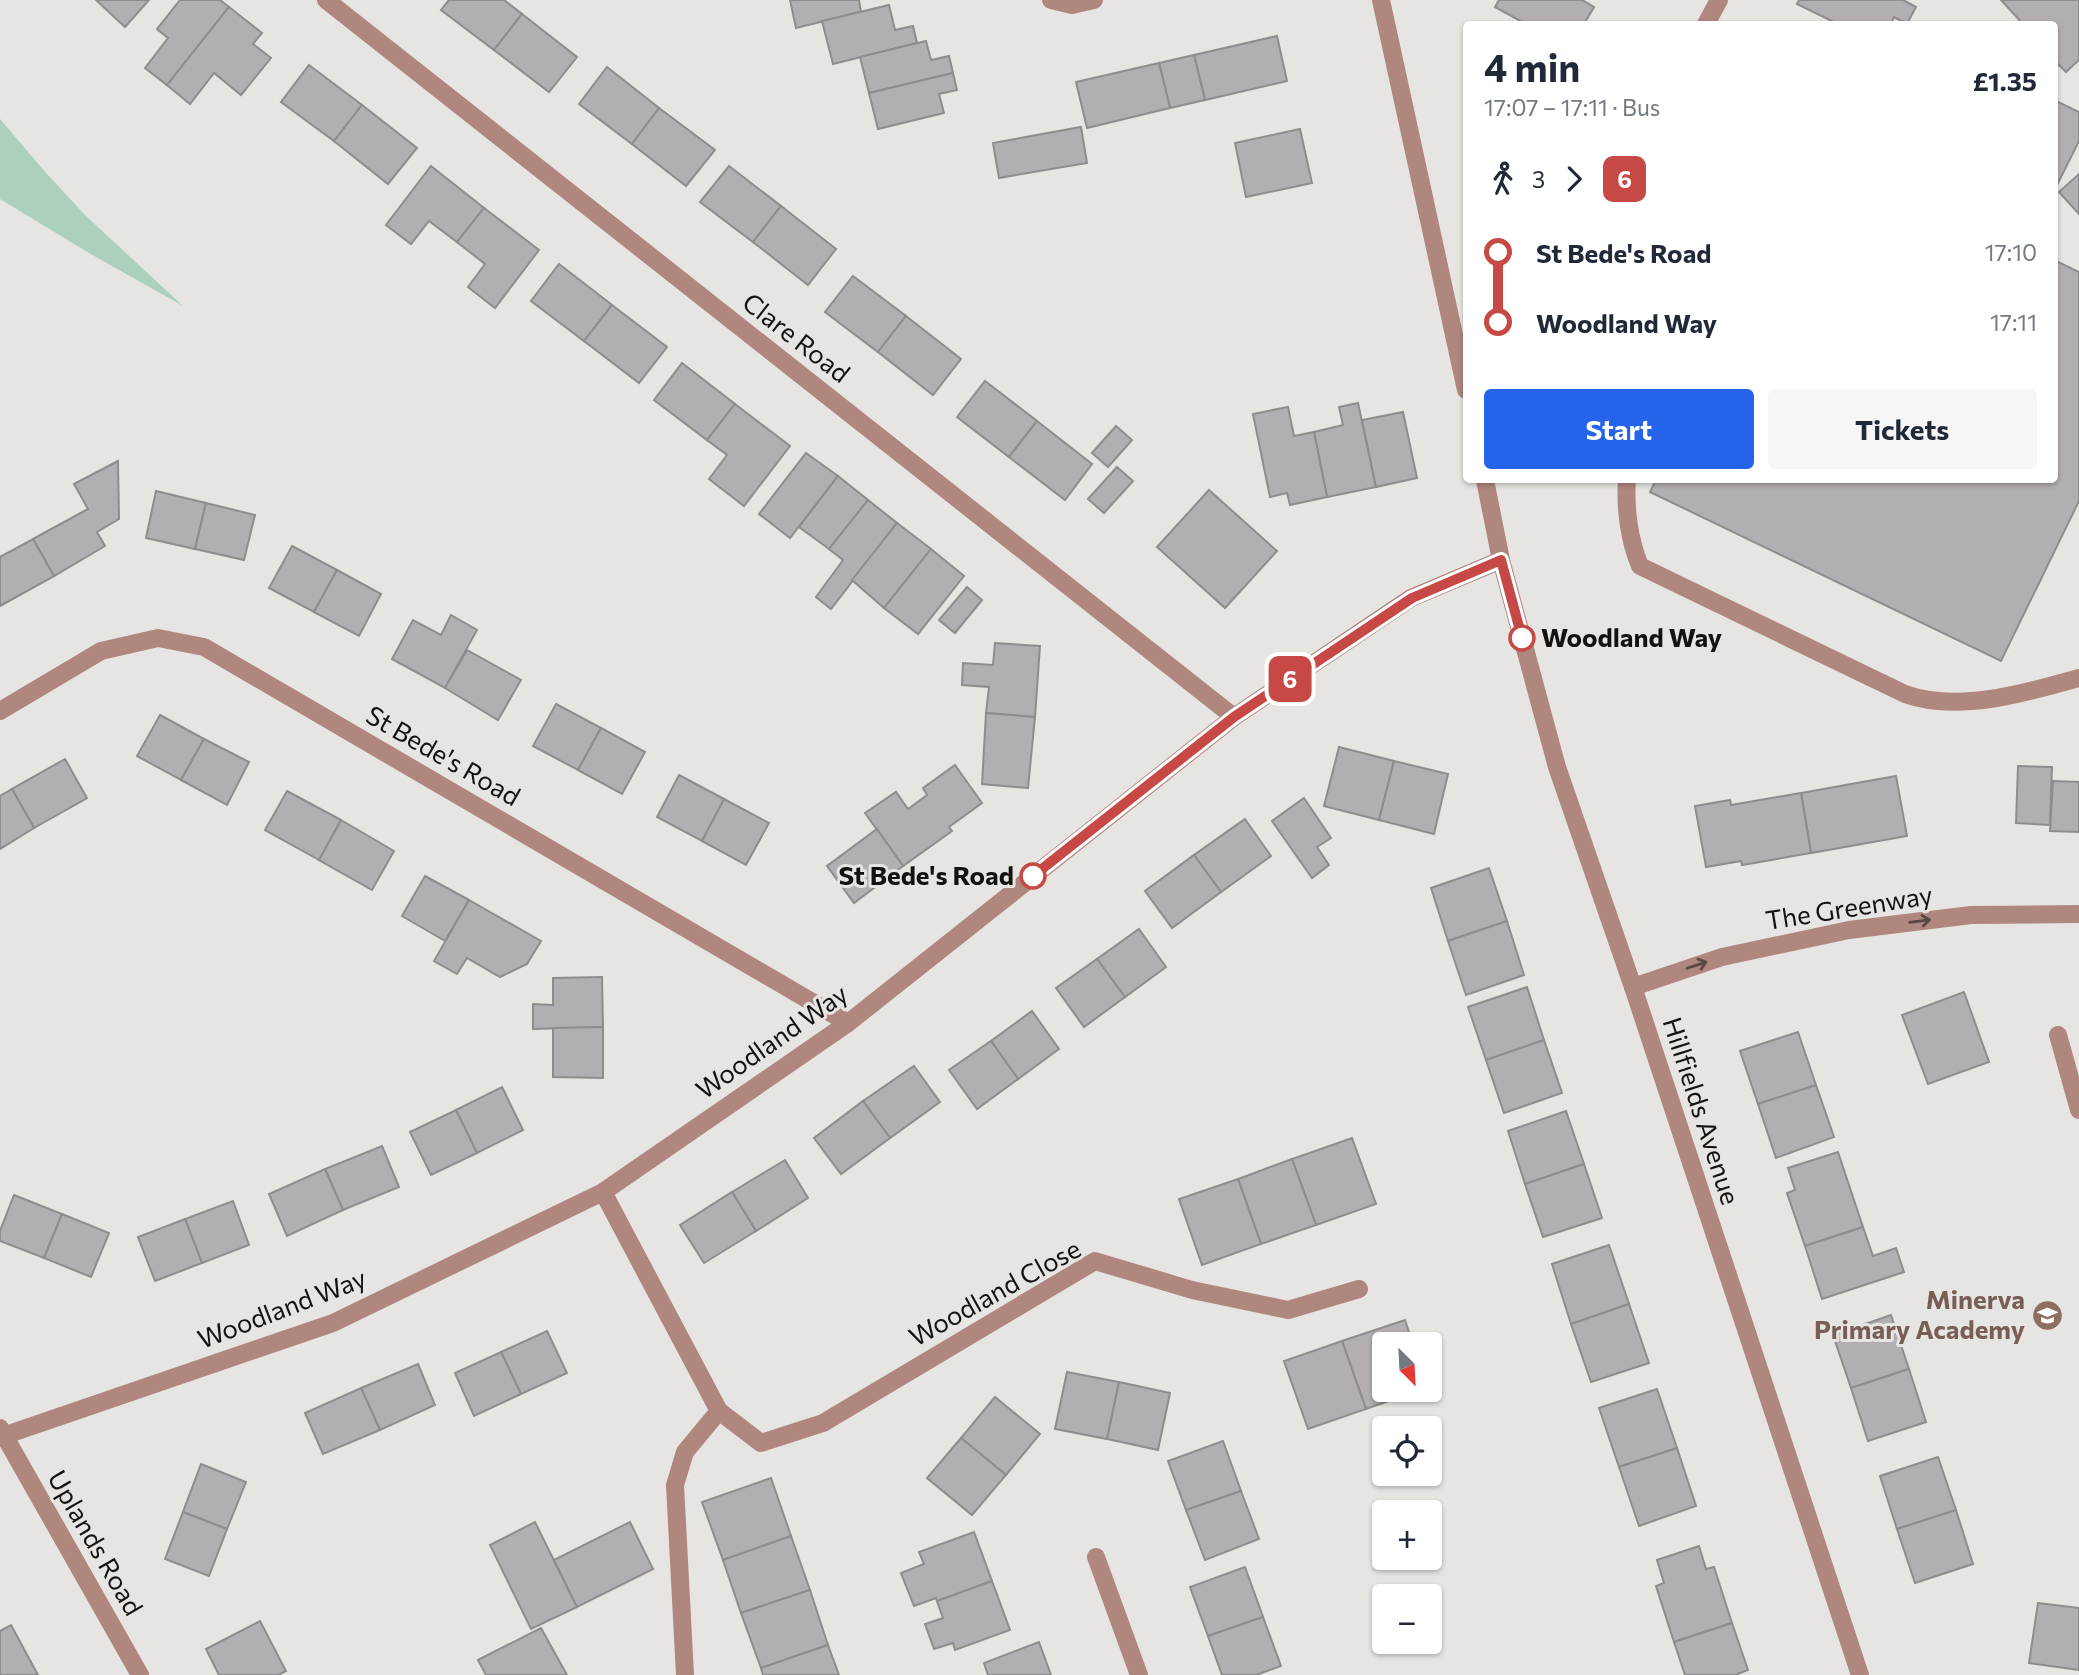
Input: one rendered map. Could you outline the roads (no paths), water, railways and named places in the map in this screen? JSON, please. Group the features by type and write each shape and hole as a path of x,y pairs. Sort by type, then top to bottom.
{"street":[{"name":"Clare Road","path":"326,0 1234,717"},
{"path":"1051,0 1072,5 1094,0"},
{"path":"1381,0 1463,376"},
{"path":"1708,21 1719,0"},
{"name":"Hillfields Avenue","path":"1486,483 1501,560 1557,767 1633,987 1860,1675"},
{"path":"1627,483 1632,548 1640,565 1905,694 1924,700 1970,701 2038,690 2079,678"},
{"name":"Woodland Way","path":"1,1434 333,1323 603,1192 848,1023 1234,717 1412,598 1501,560"},
{"name":"St Bede's Road","path":"0,711 100,651 158,638 204,647 848,1023"},
{"name":"The Greenway","path":"1633,987 1722,957 1849,930 1971,915 2079,914"},
{"path":"2058,1035 2079,1110"},
{"name":"Woodland Close","path":"603,1192 719,1412 761,1443 823,1423 1095,1261 1192,1290 1288,1310 1359,1289"},
{"path":"685,1675 675,1485 685,1452 719,1412"},
{"name":"Uplands Road","path":"1,1434 140,1675"},
{"path":"1096,1557 1139,1675"}],"place":[{"name":"Woodland Way","path":"1522,638"},
{"name":"St Bede's Road","path":"1033,876"},
{"name":"Minerva Primary Academy","path":"2048,1315"}]}
